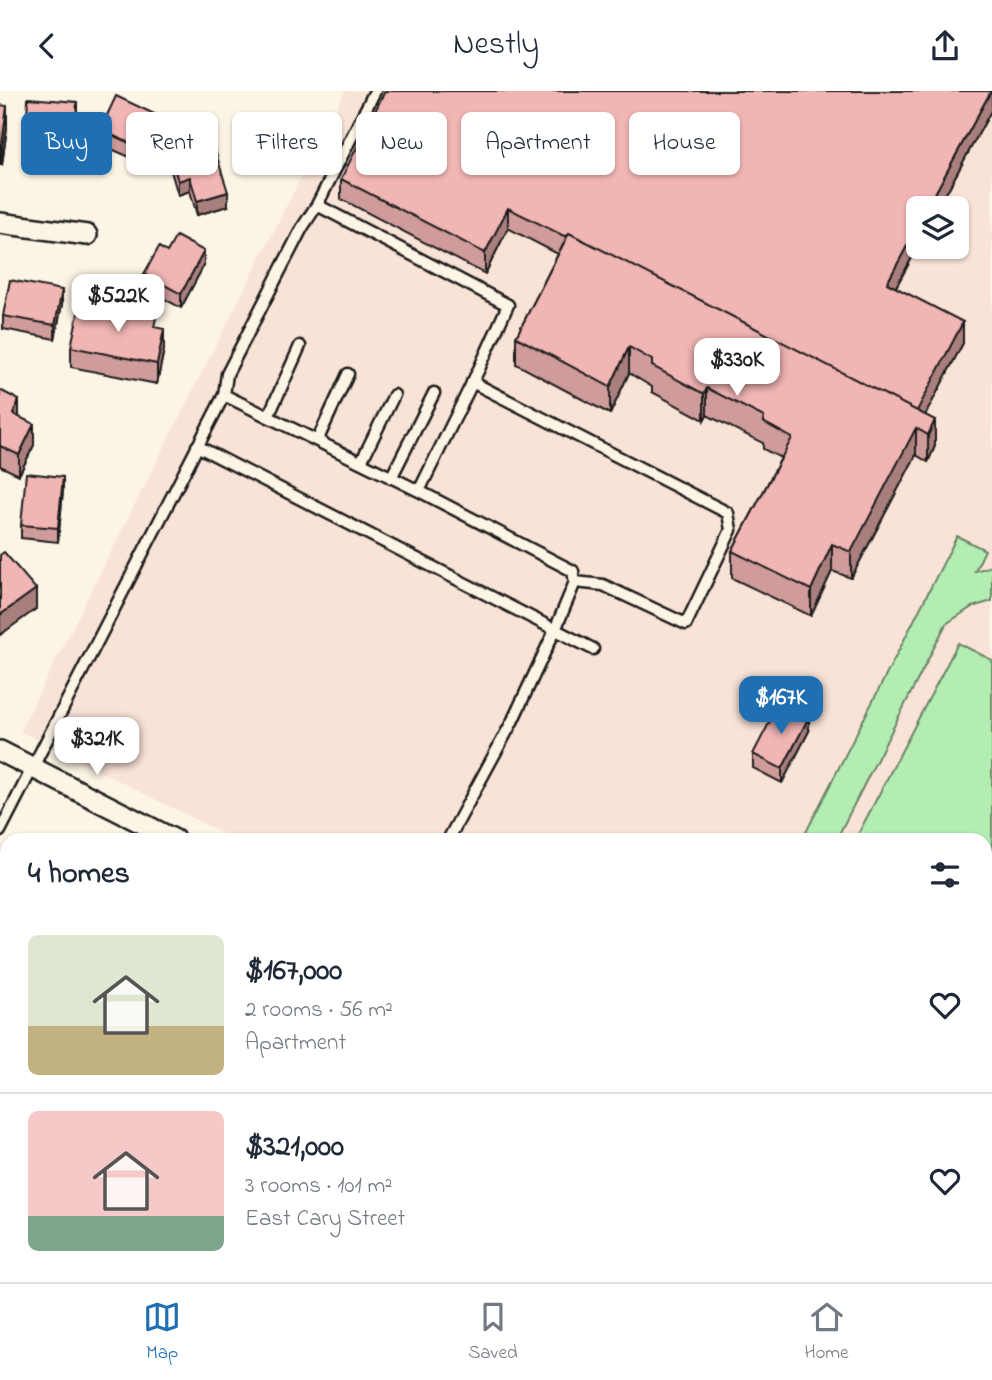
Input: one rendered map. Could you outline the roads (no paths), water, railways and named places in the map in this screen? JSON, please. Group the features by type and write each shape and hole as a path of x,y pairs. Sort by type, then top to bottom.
{"street":[{"path":"0,223 87,235"},
{"path":"0,751 161,833"}],"lane":[{"path":"0,831 224,395 227,375 375,91"},
{"path":"317,205 508,305 419,491"},
{"path":"268,417 300,346"},
{"path":"317,441 348,374"},
{"path":"472,382 728,513 731,530 686,624 603,585 575,582"},
{"path":"391,478 434,393"},
{"path":"224,395 573,571 575,582 555,630 512,722 452,833"},
{"path":"360,462 394,395"},
{"path":"197,446 593,649"}]}
